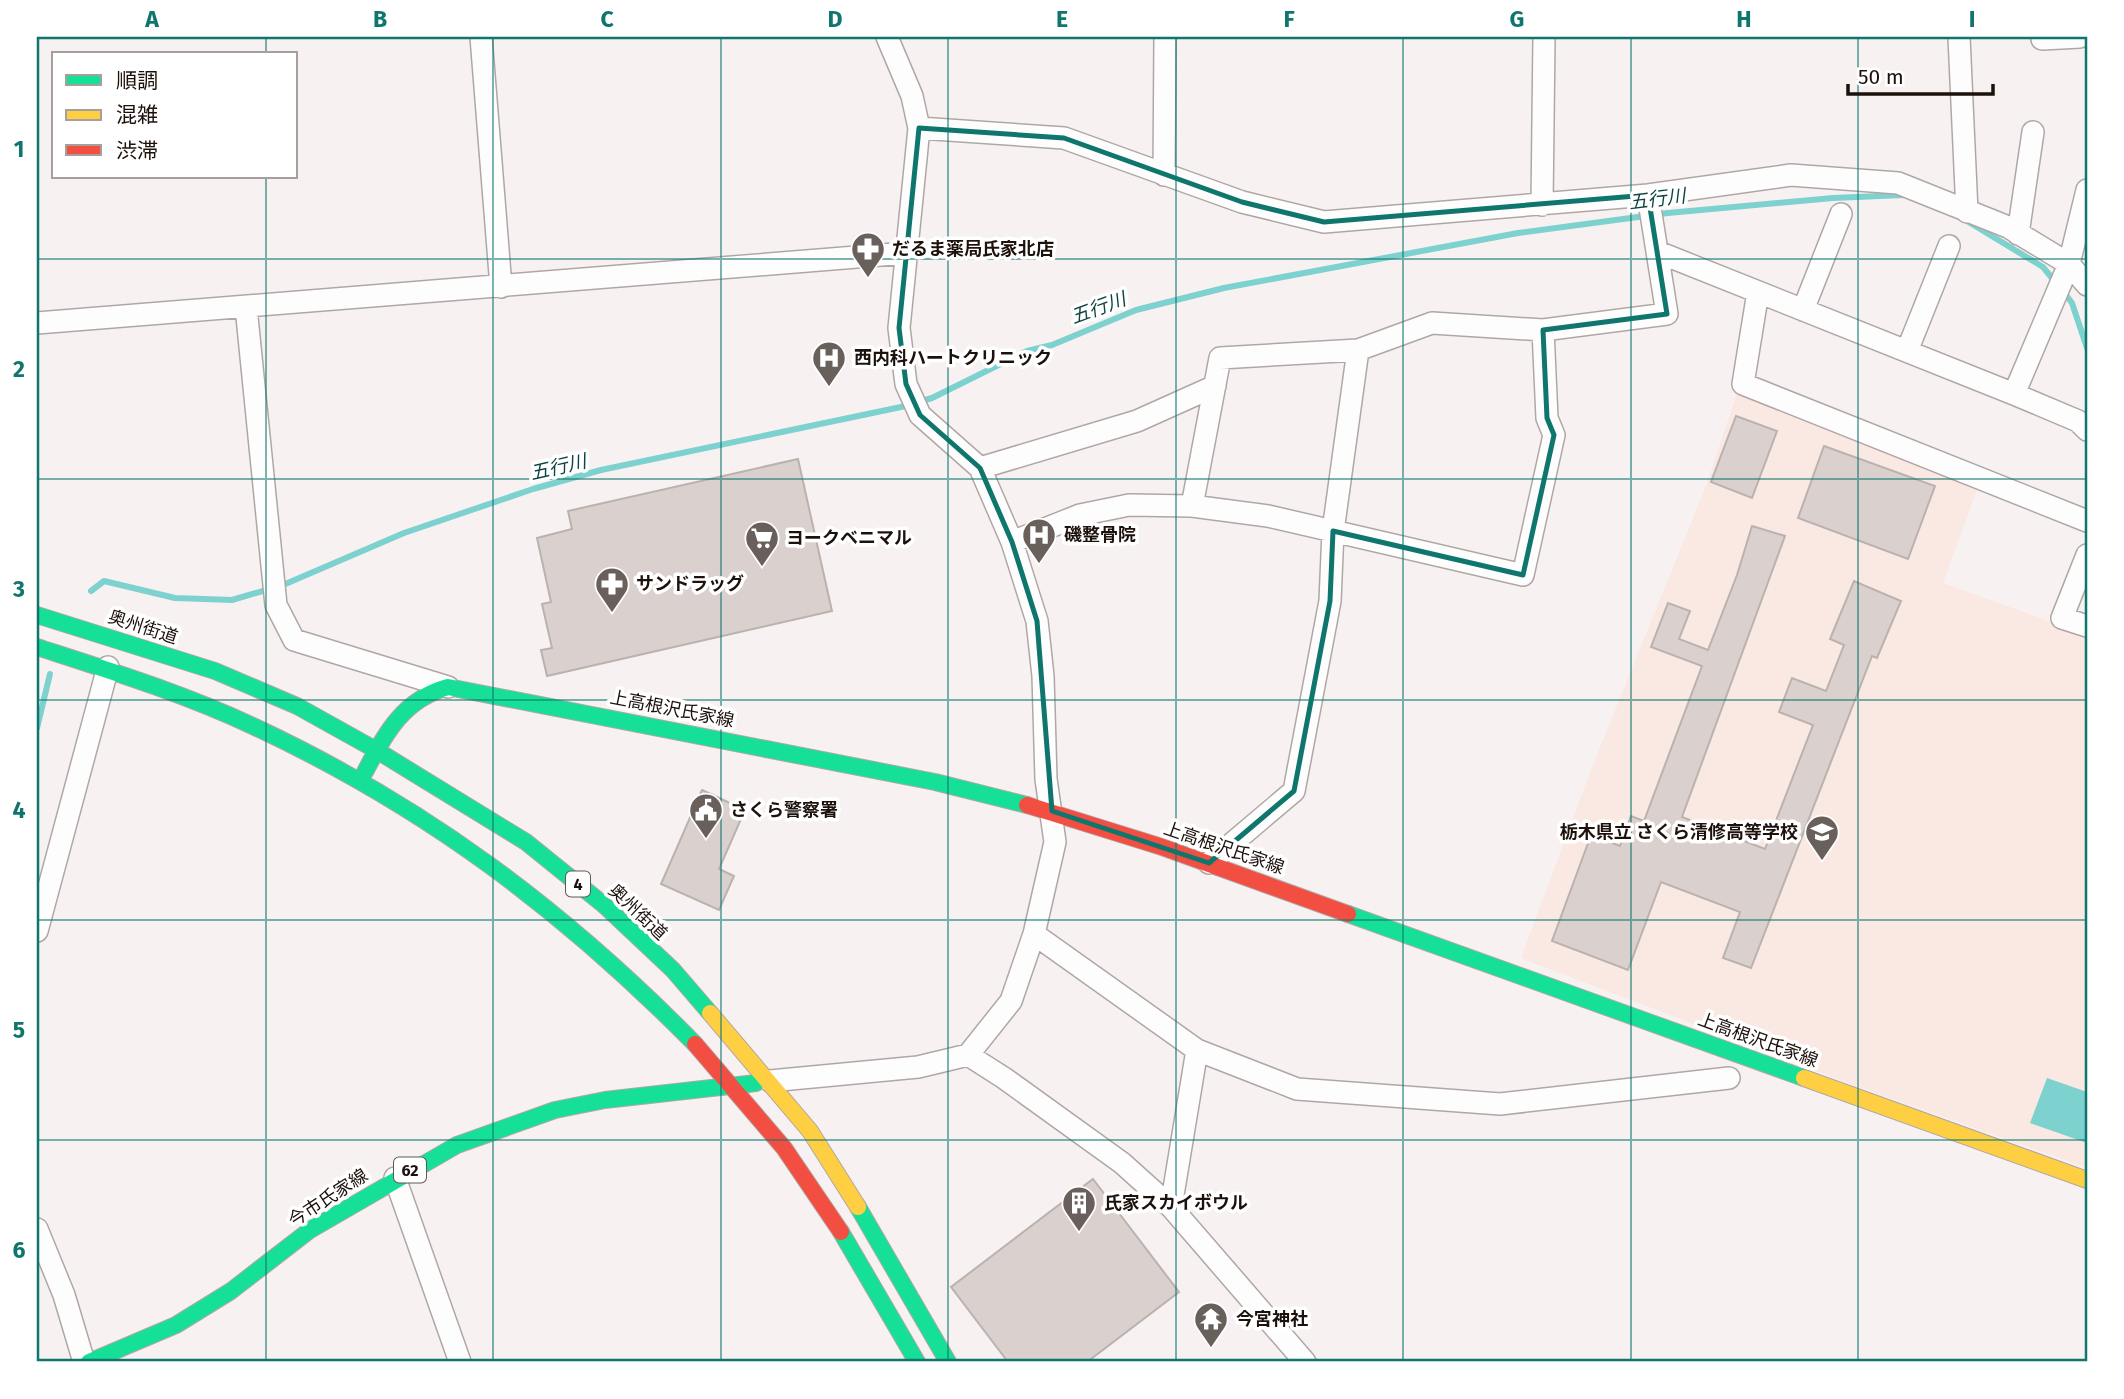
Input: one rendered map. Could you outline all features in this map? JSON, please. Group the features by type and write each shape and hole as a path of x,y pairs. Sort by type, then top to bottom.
{"main road":[{"name":"奥州街道","path":"37,615 215,671 297,706 376,750 526,842 604,905 673,970 810,1131 888,1254 948,1362"},
{"name":"4","path":"37,647 108,667 247,722 361,780 482,855 579,931 646,994 732,1087 792,1160 865,1270 917,1362"},
{"path":"361,780 397,717 412,701 429,691 448,687"},
{"name":"上高根沢氏家線","path":"448,687 796,753 935,782 1052,811 1209,863 2087,1180"},
{"name":"今市氏家線","path":"87,1362 176,1325 231,1291 310,1230 395,1178 457,1145 555,1110 605,1100 770,1081"}],"street":[{"path":"481,37 501,287"},
{"path":"770,1081 918,1067 968,1055 1011,1001 1034,934 1055,842 1046,779 1043,676 1037,621 1013,542 980,468 920,415 906,384 899,328 919,128 912,96 887,37"},
{"path":"1164,174 1166,37"},
{"path":"1542,205 1544,37"},
{"path":"1959,37 1967,212"},
{"path":"2042,38 2080,37"},
{"path":"919,128 1064,138 1242,202 1324,222 1648,195 1791,175 1898,183 2018,234 2069,264 2087,285"},
{"path":"2018,234 2033,132"},
{"path":"2014,394 2069,264 2087,190"},
{"path":"1192,506 1220,358 1358,350 1432,323 1543,330 1667,314 1648,195"},
{"path":"1803,310 1841,214"},
{"path":"1907,351 1949,246"},
{"path":"37,323 906,253"},
{"path":"1658,253 2014,394 2078,421 2087,430"},
{"path":"1758,292 1743,384 2087,521"},
{"path":"246,307 275,605 294,640 448,687"},
{"path":"1013,542 1092,512 1129,505 1192,506 1268,516 1523,575 1554,435 1547,418 1543,330"},
{"path":"1209,863 1294,791 1330,601 1334,531 1358,350"},
{"path":"980,468 1137,421 1215,386"},
{"path":"2087,555 2062,618 2087,626"},
{"path":"37,931 108,667"},
{"path":"1034,934 1197,1050 1297,1088 1500,1104 1729,1079"},
{"path":"1171,1207 1197,1050"},
{"path":"968,1055 1122,1163 1171,1207 1305,1362"},
{"path":"395,1178 460,1362"},
{"path":"37,1229 87,1362"}],"highlighted area":[{"path":"919,128 1064,138 1242,202 1324,222 1648,195 1667,314 1543,330 1547,418 1554,435 1523,575 1333,531 1330,601 1294,791 1209,863 1052,811 1037,621 1012,542 980,468 920,415 906,384 899,328"}],"shaded area":[{"name":"栃木県立 さくら清修高等学校","path":"1738,390 1978,487 1943,583 2087,635 2087,1168 1845,1082 1521,958 1592,767 1706,486"}],"water":[{"path":"2047,1078 2087,1092 2087,1143 2030,1123"}],"building":[{"path":"1736,416 1777,431 1752,498 1711,482"},
{"path":"1824,446 1935,486 1908,559 1798,518"},
{"path":"798,459 832,611 547,676 541,650 552,648 542,604 551,602 537,538 572,529 568,511"},
{"path":"1752,526 1785,536 1682,817 1765,849 1813,725 1779,712 1792,678 1826,691 1844,645 1830,639 1854,581 1901,601 1877,658 1872,656 1751,968 1723,958 1740,912 1661,882 1628,970 1552,941 1591,835 1620,846 1631,816 1644,821 1702,666 1651,647 1668,603 1690,611 1679,639 1708,650 1737,575"},
{"name":"さくら警察署","path":"702,790 745,810 719,869 734,876 719,910 661,884"},
{"name":"氏家スカイボウル","path":"1093,1179 1179,1292 1087,1362 1008,1362 951,1287"}],"waterway":[{"name":"五行川","path":"91,591 104,581 175,598 232,600 283,585 404,533 533,489 601,470 901,407 932,398 1027,351 1052,345 1136,310 1224,288 1518,233 1668,213 1833,198 1904,195"},
{"name":"五行川","path":"1962,218 2043,267 2056,283"},
{"name":"五行川","path":"2063,291 2072,303 2087,348"},
{"name":"五行川","path":"37,728 50,674"}],"traffic: fast":[{"path":"37,615 215,671 297,706 376,750 526,842 604,905 673,970 710,1013"},
{"path":"37,647 148,684 229,715 318,758 377,791 490,865 543,906 595,949 695,1044"},
{"path":"365,772 388,731 398,719 419,700 448,687 935,782 1027,805"},
{"path":"1348,914 1804,1078"},
{"path":"89,1362 176,1325 231,1291 310,1230 457,1145 555,1110 605,1100 756,1083"},
{"path":"858,1207 948,1362"},
{"path":"841,1232 917,1362"}],"traffic: slow":[{"path":"710,1013 810,1131 858,1207"},
{"path":"1804,1078 2087,1180"}],"traffic: jam":[{"path":"1027,805 1162,847 1348,914"},
{"path":"695,1044 784,1148 841,1232"}],"place":[{"name":"だるま薬局氏家北店","path":"868,279"},
{"name":"西内科ハートクリニック","path":"829,388"},
{"name":"磯整骨院","path":"1039,565"},
{"name":"ヨークベニマル","path":"762,568"},
{"name":"サンドラッグ","path":"612,614"},
{"name":"さくら警察署","path":"706,840"},
{"name":"栃木県立 さくら清修高等学校","path":"1822,862"},
{"name":"氏家スカイボウル","path":"1079,1233"},
{"name":"今宮神社","path":"1211,1349"}]}
